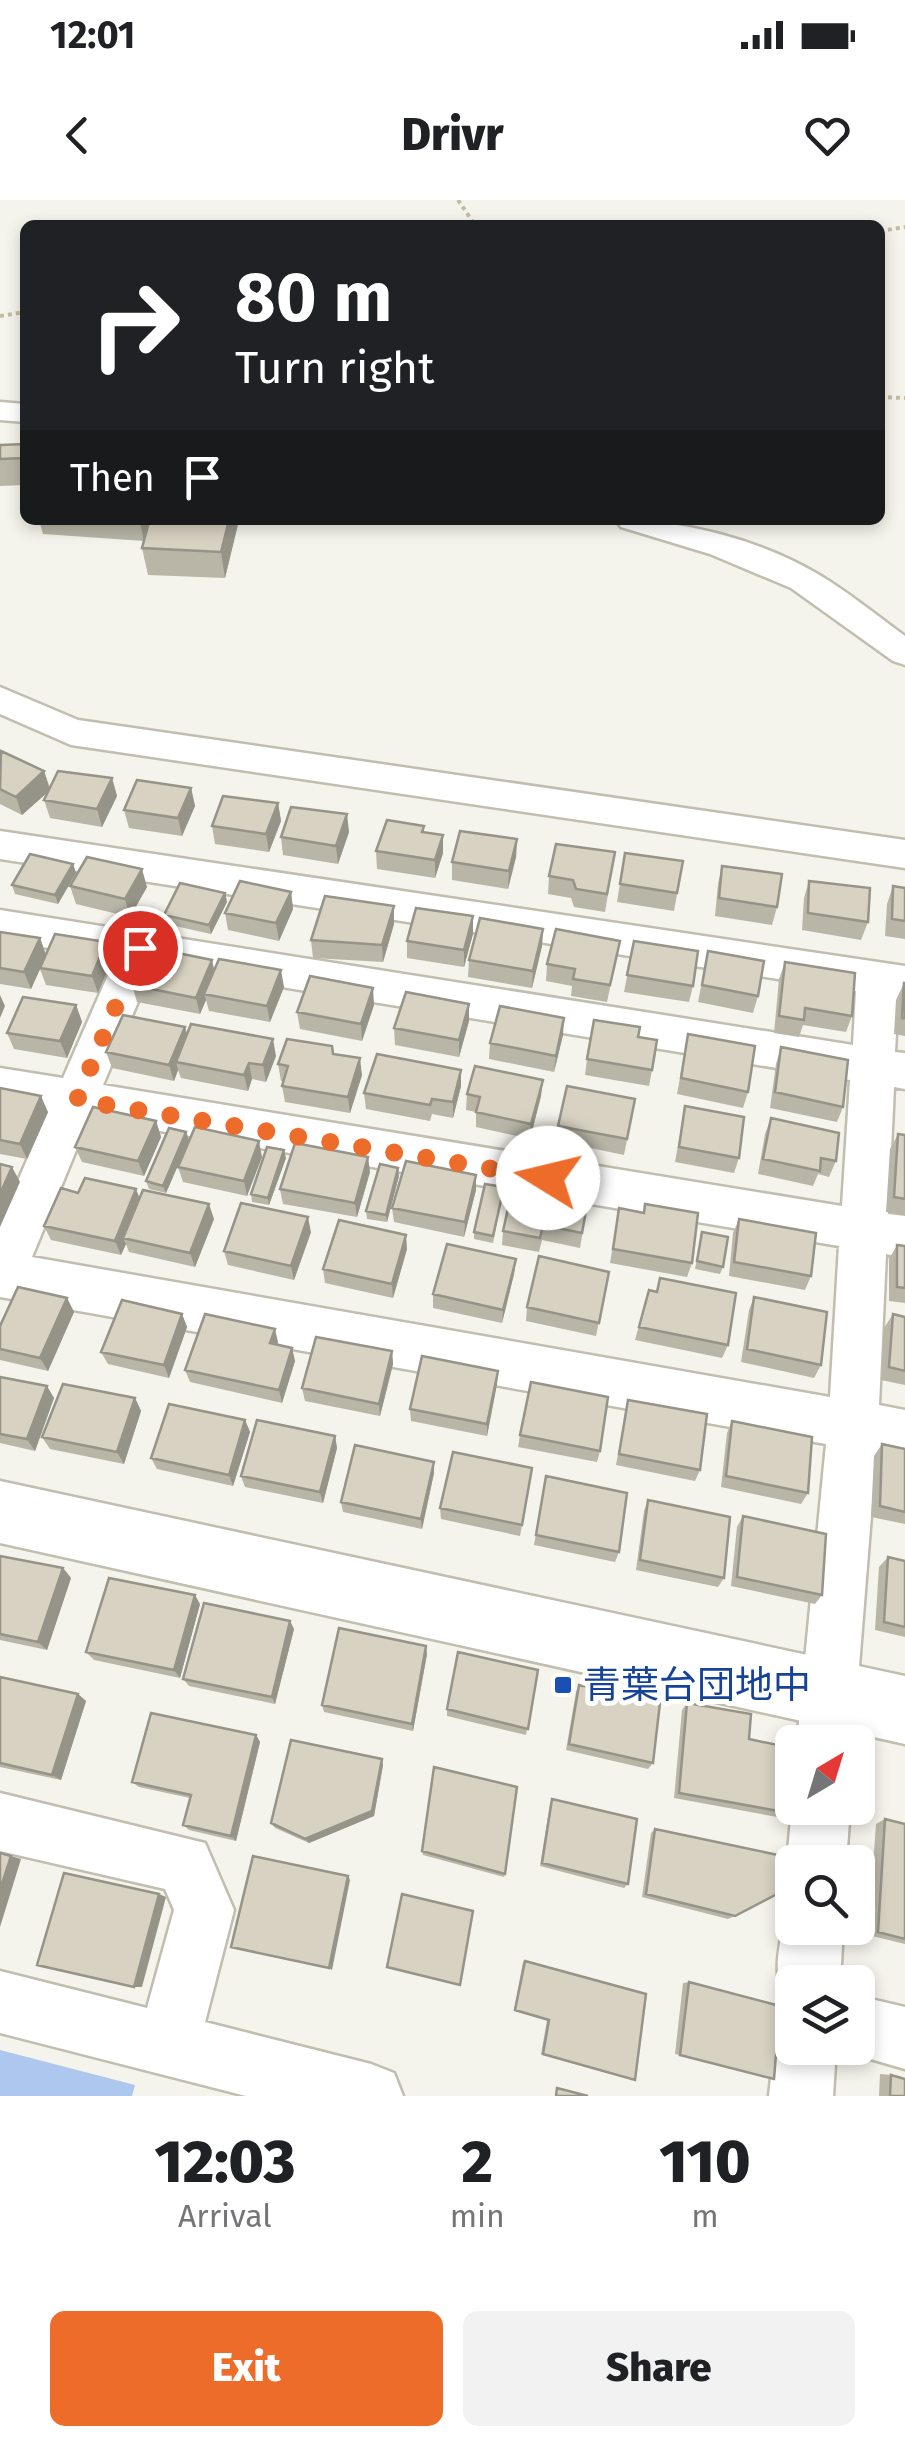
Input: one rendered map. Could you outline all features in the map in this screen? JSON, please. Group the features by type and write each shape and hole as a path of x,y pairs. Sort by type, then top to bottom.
{"street":[{"path":"649,525 722,546 802,580 905,653"},
{"path":"0,699 71,732 905,854"},
{"path":"0,845 891,980 884,1234 853,1424 827,1718"},
{"path":"0,926 889,1068"},
{"path":"140,948 0,1274 905,1434"},
{"path":"0,1086 884,1234"},
{"path":"0,1512 827,1718 905,1710"},
{"path":"0,1822 184,1864 204,1910 168,2044"},
{"path":"0,2002 371,2096"},
{"path":"875,2031 905,2038"},
{"path":"802,2096 803,2065"}],"water":[{"path":"0,2050 135,2085 132,2096 0,2096"}],"building":[{"path":"20,444 20,458 0,459 0,445"},
{"path":"148,525 228,525 221,552 142,548"},
{"path":"1,751 44,771 16,797 0,789"},
{"path":"58,771 112,778 97,809 44,800"},
{"path":"137,780 191,788 178,818 124,810"},
{"path":"223,796 278,803 266,834 212,826"},
{"path":"291,807 347,814 336,846 281,837"},
{"path":"387,820 424,826 422,832 443,835 435,860 376,851"},
{"path":"460,831 517,839 509,871 452,862"},
{"path":"556,844 615,852 607,894 576,889 573,880 549,876"},
{"path":"625,853 683,861 677,893 620,884"},
{"path":"30,854 73,864 55,895 12,885"},
{"path":"87,857 142,869 125,899 70,886"},
{"path":"722,866 782,874 777,907 719,898"},
{"path":"240,881 291,892 276,923 225,913"},
{"path":"809,881 870,888 868,922 808,913"},
{"path":"180,883 225,893 209,925 164,915"},
{"path":"893,886 905,888 905,921 892,919"},
{"path":"325,896 394,906 382,945 311,940"},
{"path":"416,908 473,916 464,950 407,941"},
{"path":"480,918 543,929 533,971 469,960"},
{"path":"556,929 620,941 610,985 573,979 575,969 547,964"},
{"path":"0,932 40,938 24,972 0,968"},
{"path":"55,934 106,942 92,976 40,968"},
{"path":"634,941 698,951 693,986 627,975"},
{"path":"163,950 212,960 196,998 132,985 144,959 158,962"},
{"path":"708,951 764,961 758,996 702,985"},
{"path":"219,959 281,970 267,1006 204,994"},
{"path":"785,962 855,973 852,1016 805,1008 804,1020 779,1016"},
{"path":"310,976 373,988 361,1024 297,1012"},
{"path":"904,983 905,1018 902,1018"},
{"path":"406,992 469,1004 459,1040 394,1028"},
{"path":"23,997 76,1005 60,1041 7,1033"},
{"path":"500,1006 564,1018 556,1056 490,1043"},
{"path":"123,1015 185,1027 169,1065 106,1052"},
{"path":"594,1020 640,1027 638,1037 657,1040 652,1070 587,1059"},
{"path":"191,1024 273,1039 263,1065 249,1063 244,1075 176,1062"},
{"path":"688,1034 755,1046 748,1092 681,1078"},
{"path":"287,1039 332,1046 333,1054 360,1058 348,1097 282,1086 288,1066 278,1064"},
{"path":"781,1047 848,1060 843,1107 775,1092"},
{"path":"377,1054 461,1070 453,1102 432,1099 430,1105 364,1093"},
{"path":"475,1066 543,1080 531,1124 476,1112 480,1097 467,1094"},
{"path":"567,1086 635,1099 627,1139 558,1126"},
{"path":"0,1088 41,1096 20,1144 0,1140"},
{"path":"685,1106 744,1117 739,1158 679,1147"},
{"path":"93,1107 156,1121 138,1161 75,1147"},
{"path":"771,1118 839,1133 836,1161 821,1158 820,1171 763,1159"},
{"path":"195,1127 259,1141 244,1181 178,1167"},
{"path":"169,1128 186,1132 163,1186 146,1181"},
{"path":"898,1134 905,1135 905,1199 894,1197"},
{"path":"295,1143 368,1157 355,1203 280,1189"},
{"path":"267,1147 284,1150 268,1198 251,1194"},
{"path":"406,1161 476,1175 465,1222 392,1208"},
{"path":"0,1164 12,1167 0,1194"},
{"path":"380,1164 398,1168 386,1215 366,1211"},
{"path":"85,1178 136,1189 115,1241 44,1226 61,1188 78,1193"},
{"path":"514,1181 589,1195 582,1233 543,1225 540,1238 503,1231"},
{"path":"485,1184 504,1187 493,1236 474,1232"},
{"path":"143,1190 209,1204 190,1253 123,1238"},
{"path":"241,1203 308,1217 291,1266 224,1251"},
{"path":"645,1204 698,1213 692,1263 613,1249 619,1208 644,1213"},
{"path":"739,1219 816,1233 811,1276 734,1262"},
{"path":"339,1220 406,1235 392,1284 323,1269"},
{"path":"702,1232 728,1237 723,1267 697,1261"},
{"path":"447,1244 516,1259 503,1310 433,1294"},
{"path":"897,1245 905,1246 905,1288 897,1287"},
{"path":"539,1256 609,1272 599,1323 527,1307"},
{"path":"660,1278 736,1293 728,1345 639,1327 649,1290 657,1292"},
{"path":"18,1287 67,1298 40,1358 0,1349 0,1326"},
{"path":"754,1297 827,1312 821,1365 747,1349"},
{"path":"122,1300 182,1314 164,1365 101,1352"},
{"path":"205,1314 275,1329 270,1343 292,1348 279,1390 185,1370"},
{"path":"893,1314 905,1317 905,1371 889,1367"},
{"path":"316,1337 392,1351 379,1404 302,1388"},
{"path":"422,1356 498,1371 487,1424 410,1409"},
{"path":"0,1377 47,1386 27,1439 0,1434"},
{"path":"531,1382 608,1397 600,1451 520,1435"},
{"path":"63,1384 135,1398 117,1452 42,1437"},
{"path":"628,1400 707,1414 700,1470 619,1454"},
{"path":"169,1404 245,1420 229,1475 151,1458"},
{"path":"257,1420 335,1436 320,1492 241,1476"},
{"path":"732,1421 812,1437 808,1493 726,1476"},
{"path":"882,1444 905,1449 905,1512 880,1506"},
{"path":"355,1445 434,1462 421,1519 341,1502"},
{"path":"453,1452 532,1468 522,1525 440,1508"},
{"path":"546,1476 627,1493 619,1552 536,1535"},
{"path":"648,1500 730,1517 724,1578 640,1560"},
{"path":"743,1516 826,1534 822,1595 737,1577"},
{"path":"0,1556 63,1568 38,1642 0,1634"},
{"path":"888,1557 905,1561 905,1627 884,1622"},
{"path":"109,1578 195,1595 174,1670 86,1652"},
{"path":"204,1603 290,1621 272,1697 183,1679"},
{"path":"339,1628 426,1646 412,1724 322,1705"},
{"path":"458,1652 538,1670 528,1729 447,1709"},
{"path":"0,1677 78,1694 52,1775 0,1763"},
{"path":"579,1685 660,1703 653,1763 569,1744"},
{"path":"687,1703 751,1714 749,1739 775,1744 775,1810 679,1793"},
{"path":"151,1713 256,1735 231,1836 183,1825 191,1795 132,1782"},
{"path":"291,1740 382,1759 372,1811 305,1839 271,1823"},
{"path":"434,1767 517,1787 505,1874 422,1851"},
{"path":"552,1799 637,1819 628,1884 542,1863"},
{"path":"885,1819 905,1824 905,1939 878,1932"},
{"path":"655,1829 775,1854 775,1895 735,1916 646,1894"},
{"path":"0,1853 11,1856 0,1890"},
{"path":"253,1856 348,1876 329,1968 231,1947"},
{"path":"64,1873 159,1894 134,1987 37,1965"},
{"path":"402,1894 473,1911 460,1985 387,1967"},
{"path":"525,1961 646,1994 635,2080 543,2054 549,2020 515,2010"},
{"path":"689,1982 775,2005 774,2079 680,2055"},
{"path":"891,2075 905,2079 905,2096 890,2096"},
{"path":"557,2088 588,2096 556,2096"}],"place":[{"name":"青葉台団地中","path":"563,1685"}],"route":[{"path":"140,948 77,1100 548,1178"}]}
